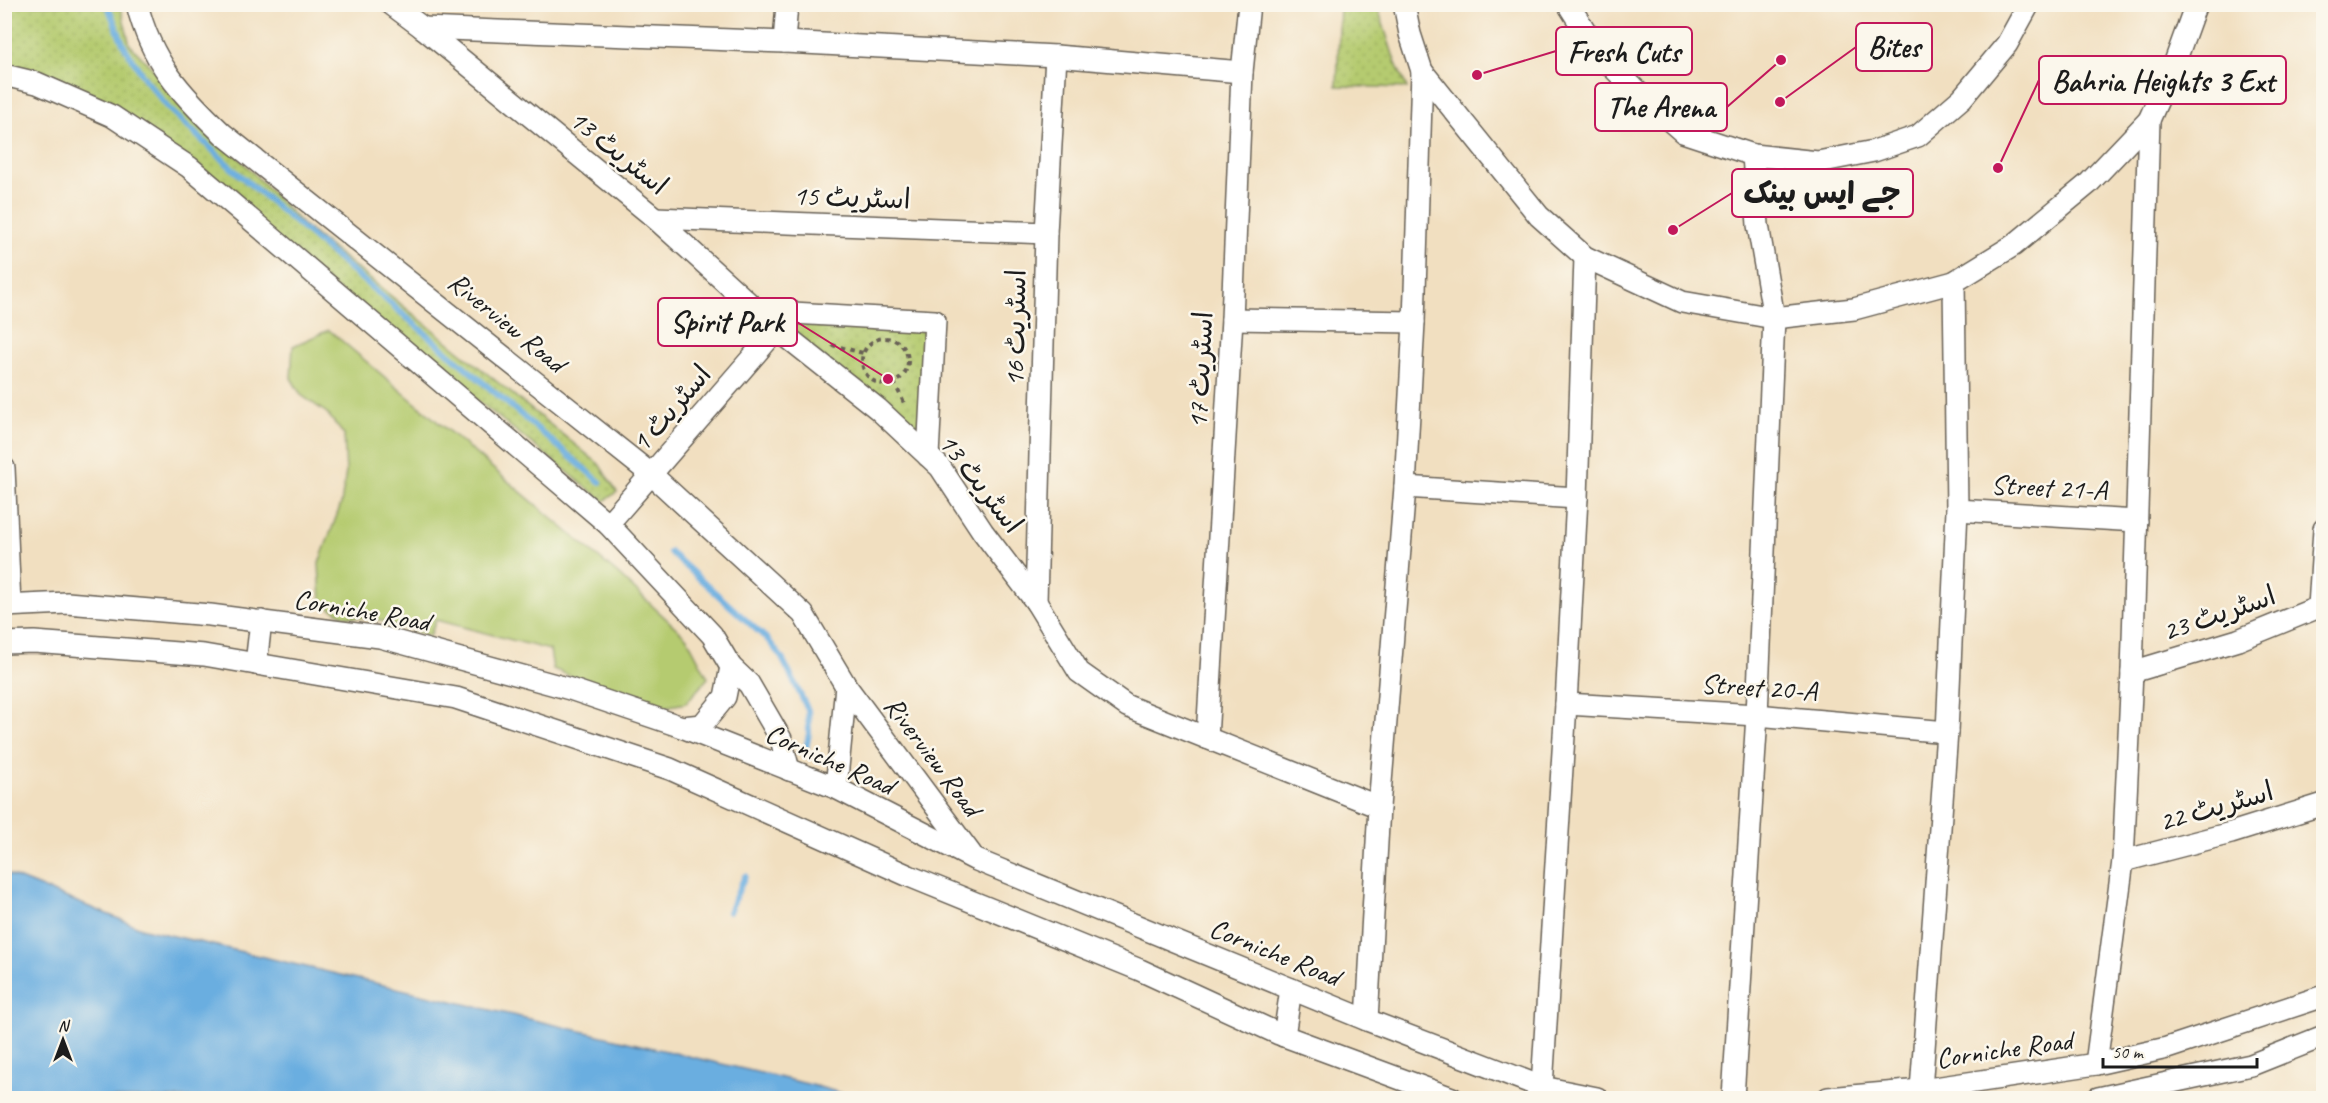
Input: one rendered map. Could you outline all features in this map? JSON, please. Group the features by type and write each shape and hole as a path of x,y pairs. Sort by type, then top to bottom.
{"street":[{"name":"Riverview Road","path":"136,4 157,60 184,97 224,134 652,475 803,614 846,686 974,859"},
{"name":"اسٹریٹ 13","path":"391,4 655,218 777,329 878,409 940,467 983,532 1036,602 1080,672 1127,706 1379,807"},
{"path":"784,42 787,4"},
{"name":"اسٹریٹ 17","path":"1207,738 1232,319 1242,72 1249,4"},
{"path":"1367,1020 1379,807 1405,487 1414,322 1422,71 1410,34 1404,4"},
{"path":"1568,4 1601,56 1683,132 1753,155 1818,162 1874,151 1918,136 1962,98 2007,44 2030,4"},
{"path":"1422,71 1539,216 1585,257 1682,302 1774,318 1854,309 1954,282 2014,245 2078,192 2149,120 2175,62 2196,4"},
{"path":"423,28 784,42 1056,56 1242,72"},
{"name":"اسٹریٹ 16","path":"1036,602 1046,233 1056,56"},
{"path":"4,75 37,83 112,116 189,167 608,524 712,635 731,667 749,684 781,740 789,770"},
{"path":"2096,1064 2123,861 2132,672 2149,120"},
{"path":"1733,1098 1757,714 1774,318 1758,225 1753,155"},
{"name":"اسٹریٹ 15","path":"655,218 1046,233"},
{"path":"1542,1088 1577,498 1585,257"},
{"path":"1922,1090 1947,732 1957,510 1954,282"},
{"path":"757,311 934,321 928,456"},
{"path":"1232,319 1414,322"},
{"name":"اسٹریٹ 1","path":"608,524 777,329"},
{"path":"4,468 7,605"},
{"path":"1405,487 1577,498"},
{"name":"Street 21-A","path":"1957,510 2137,520"},
{"path":"2321,606 2324,529"},
{"name":"Corniche Road","path":"7,605 67,603 210,615 381,636 570,689 682,727 836,788 974,859 1367,1020 1542,1088 1598,1098"},
{"name":"اسٹریٹ 23","path":"2132,672 2238,640 2321,606"},
{"path":"256,664 261,621"},
{"path":"4,643 34,642 204,655 456,698 670,769 909,876 1140,970 1284,1036 1452,1098"},
{"path":"682,727 702,725 708,718 725,697 731,667"},
{"name":"Riverview Road","path":"836,788 846,686"},
{"name":"Street 20-A","path":"1566,704 1757,714 1947,732"},
{"name":"اسٹریٹ 22","path":"2123,861 2324,804"},
{"path":"1284,1036 1291,989"},
{"name":"Corniche Road","path":"1828,1098 1922,1090 2096,1064 2167,1048 2324,996"},
{"path":"2098,1098 2251,1065 2324,1036"}],"path":[{"path":"879,339 894,340 900,344 907,357 904,372 894,382 872,380 863,368 862,360 867,347 879,339"}],"green space":[{"path":"4,5 120,5 130,45 303,225 599,464 617,492 604,501 269,235 81,92 5,68"},
{"path":"1340,5 1377,5 1395,61 1407,88 1337,86"},
{"path":"763,311 929,319 925,438"},
{"path":"329,330 618,574 687,638 708,678 686,703 654,709 553,669 550,650 436,620 430,636 376,619 344,616 321,602 319,563 341,504 346,472 344,435 327,413 301,395 291,378 293,346"}],"water":[{"path":"5,873 144,929 812,1085 858,1098 5,1098"}],"waterway":[{"path":"107,4 124,46 145,79 169,109 236,172 600,482"},
{"path":"670,552 768,640 782,658 808,710 809,733 806,749"},
{"path":"729,912 745,876"}],"place":[{"name":"The Arena","path":"1781,60"},
{"name":"Fresh Cuts","path":"1477,75"},
{"name":"Bites","path":"1780,102"},
{"name":"Bahria Heights 3 Ext","path":"1998,168"},
{"name":"جے ایس بینک","path":"1673,230"},
{"name":"Spirit Park","path":"888,379"}]}
